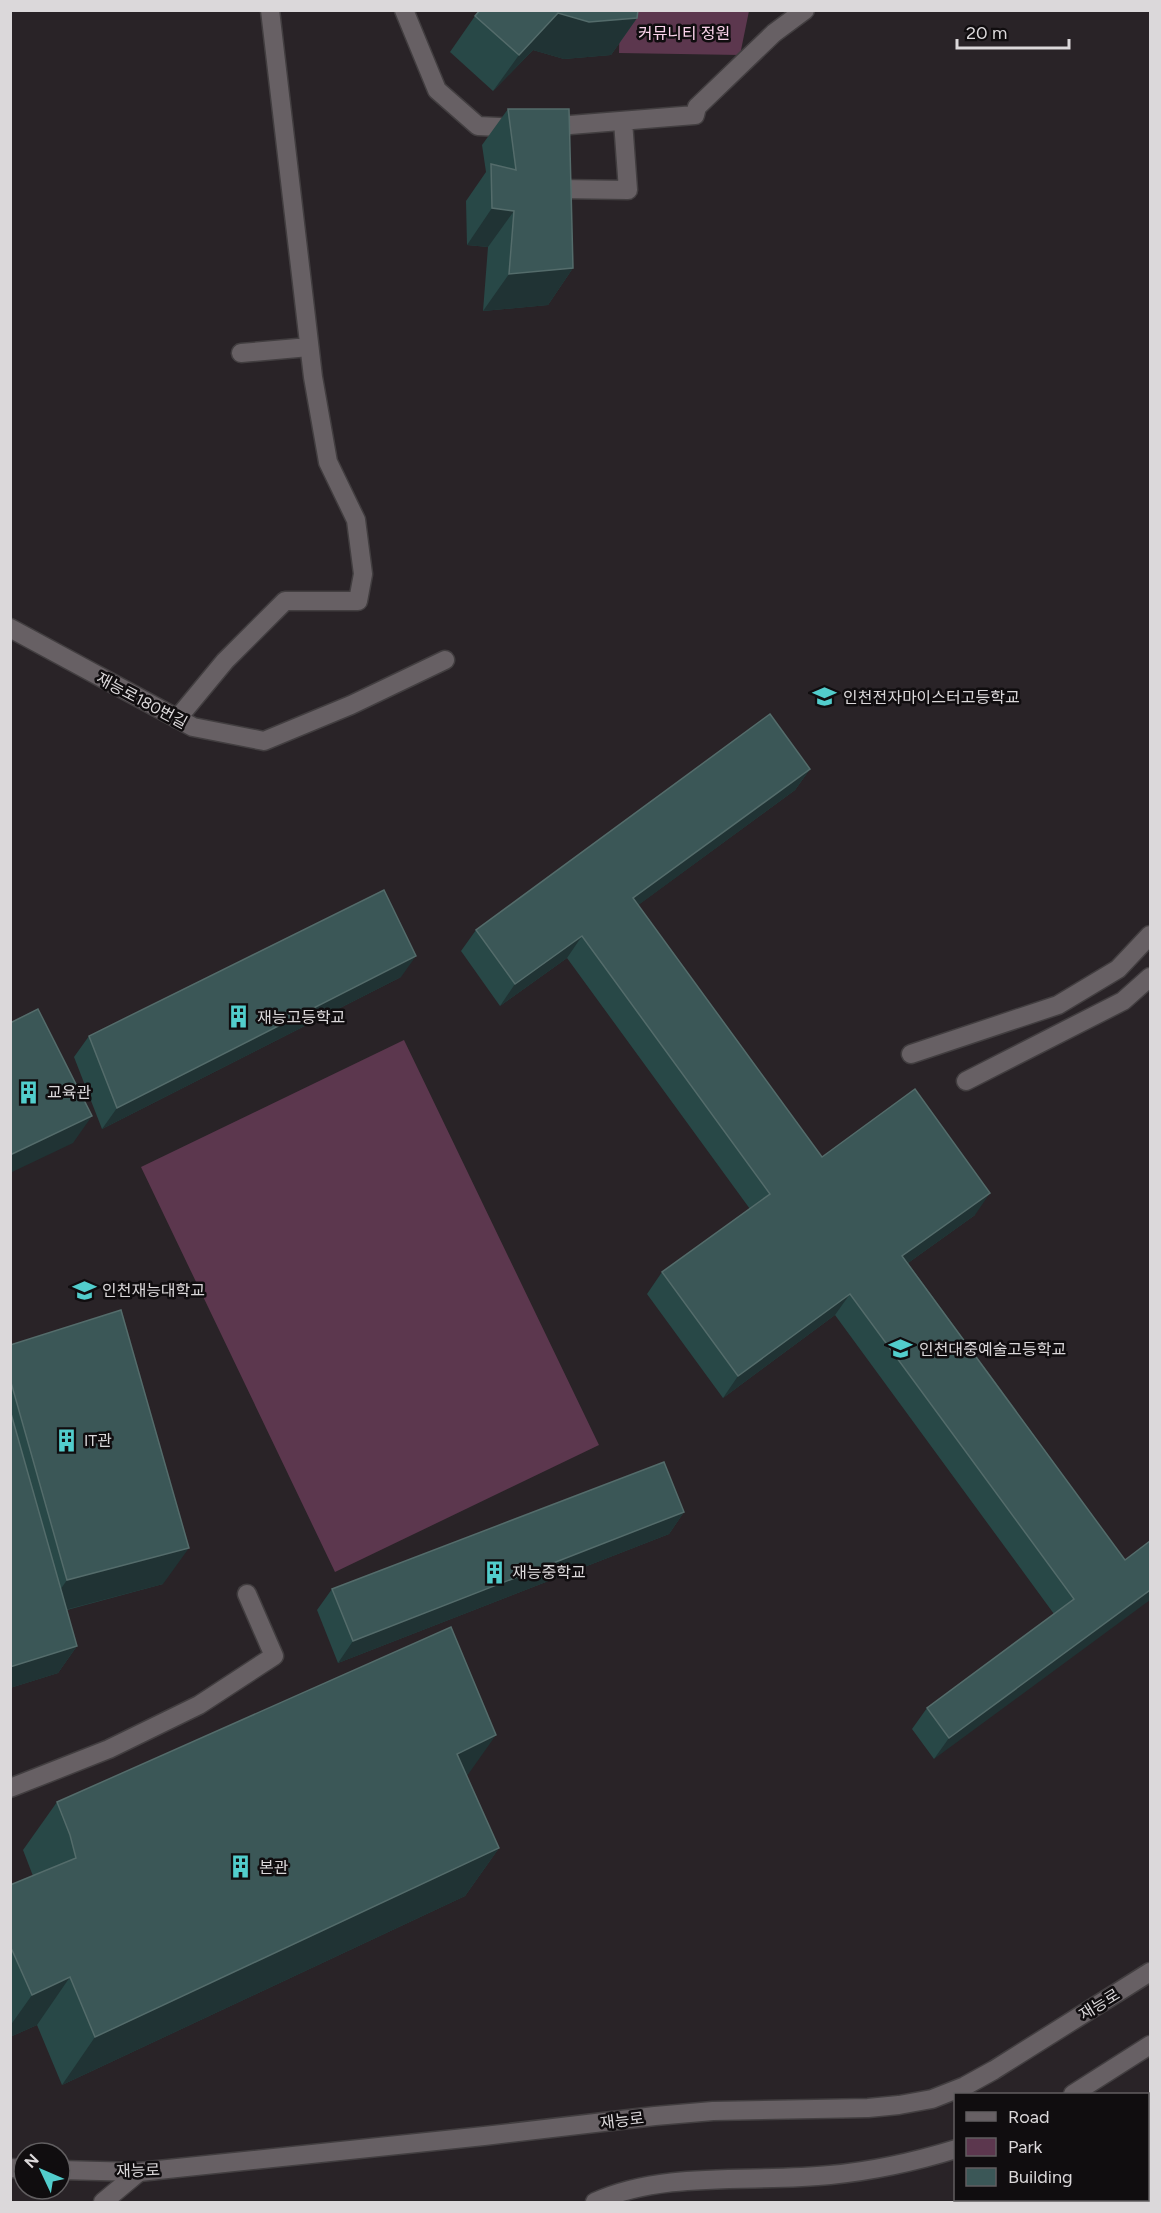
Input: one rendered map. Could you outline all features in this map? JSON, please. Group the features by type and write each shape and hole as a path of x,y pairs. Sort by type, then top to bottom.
{"street":[{"path":"177,719 225,661 285,601 358,601 363,574 356,520 328,462 309,347 270,10"},
{"path":"404,10 437,90 478,126 526,129 695,115 698,107 774,33 805,10"},
{"path":"559,189 628,190 623,121"},
{"path":"241,353 309,347"},
{"name":"재능로180번길","path":"10,628 193,728 264,741 351,705 445,660"},
{"path":"910,1054 1058,1005 1118,969 1150,935"},
{"path":"966,1081 1123,1001 1150,977"},
{"path":"10,1788 109,1749 199,1705 274,1656 248,1594"},
{"name":"재능로","path":"72,2170 139,2172 472,2138 655,2116 713,2111 868,2108 932,2099 994,2070 1150,1972"},
{"path":"1075,2093 1150,2045"},
{"path":"595,2202 614,2194 682,2182 830,2176 911,2163 954,2150"},
{"path":"103,2202 139,2172"}],"green space":[{"name":"커뮤니티 정원","path":"620,11 749,11 740,55 619,53"},
{"path":"404,1040 599,1445 335,1572 141,1167"}],"building":[{"path":"480,10 638,10 637,18 589,22 558,13 519,55 475,16"},
{"path":"508,109 569,109 573,268 509,274 514,211 492,208 491,164 516,170"},
{"path":"770,714 810,769 633,898 822,1157 915,1089 990,1193 902,1256 1125,1560 1150,1541 1150,1590 949,1738 927,1708 1074,1599 850,1294 738,1376 662,1272 770,1194 582,936 515,984 476,930"},
{"name":"재능고등학교","path":"384,890 416,956 117,1108 89,1036"},
{"path":"38,1009 92,1116 10,1155 10,1023"},
{"name":"IT관","path":"121,1310 189,1548 67,1580 10,1379 10,1345"},
{"path":"10,1410 77,1646 10,1667"},
{"name":"재능중학교","path":"664,1462 684,1512 353,1641 332,1589"},
{"name":"본관","path":"451,1627 496,1735 457,1754 499,1848 95,2037 70,1977 32,1995 10,1950 10,1885 76,1858 57,1802"}],"place":[{"name":"인천전자마이스터고등학교","path":"825,697"},
{"name":"재능고등학교","path":"239,1017"},
{"name":"교육관","path":"29,1092"},
{"name":"인천재능대학교","path":"84,1290"},
{"name":"인천대중예술고등학교","path":"901,1349"},
{"name":"IT관","path":"66,1440"},
{"name":"재능중학교","path":"494,1572"},
{"name":"본관","path":"241,1867"}]}
